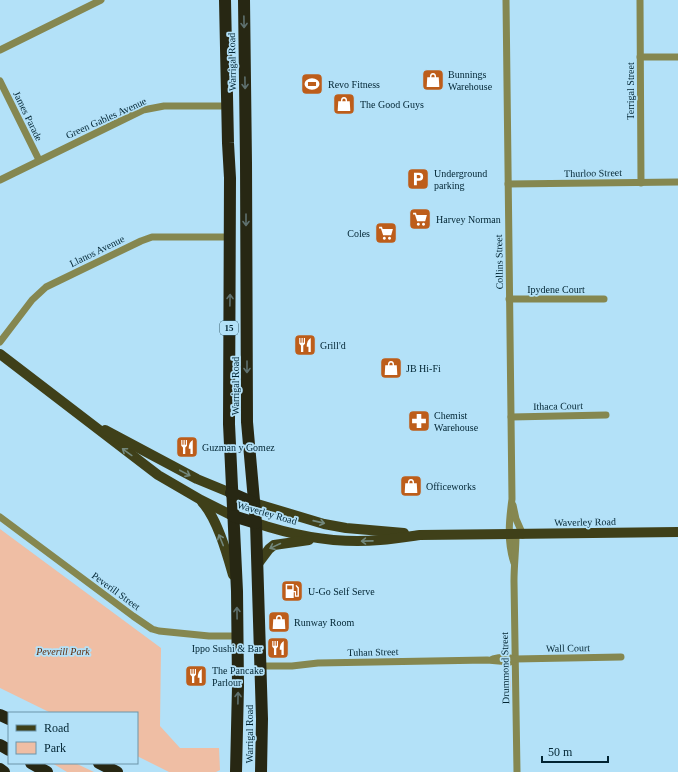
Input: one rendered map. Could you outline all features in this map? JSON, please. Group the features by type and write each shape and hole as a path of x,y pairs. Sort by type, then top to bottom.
{"highway":[{"name":"Warrigal Road","path":"225,0 230,237 229,424 236,591 238,686 236,772"},
{"name":"Warrigal Road","path":"244,0 247,422 256,523 262,719 261,772"},
{"name":"Waverley Road","path":"231,493 254,503"},
{"name":"Waverley Road","path":"233,516 256,523"},
{"path":"33,764 47,772"},
{"path":"101,764 117,772"},
{"path":"0,769 4,772"}],"main road":[{"name":"Waverley Road","path":"0,354 158,475 201,500 233,516"},
{"name":"Waverley Road","path":"87,421 197,478 231,493"},
{"path":"201,500 210,512 222,541 236,591"},
{"name":"Waverley Road","path":"254,503 324,524 346,528 420,535 678,532"},
{"name":"Waverley Road","path":"256,523 301,535 327,539 356,541 420,535"},
{"path":"257,565 269,549 274,545 285,542 327,539"}],"street":[{"path":"0,50 101,0"},
{"name":"Collins Street","path":"506,0 512,499 516,534"},
{"name":"Terrigal Street","path":"640,0 641,183"},
{"path":"640,57 678,57"},
{"name":"James Parade","path":"0,81 39,160"},
{"name":"Green Gables Avenue","path":"0,180 135,114 152,108 164,106 228,106"},
{"name":"Thurloo Street","path":"508,184 678,182"},
{"name":"Llanos Avenue","path":"0,342 32,300 46,287 141,241 152,237 230,237"},
{"name":"Ipydene Court","path":"509,299 604,298"},
{"name":"Ithaca Court","path":"511,417 606,415"},
{"name":"Collins Street","path":"512,499 516,519 516,534"},
{"name":"Peverill Street","path":"0,517 152,629 195,635 237,636"},
{"name":"Drummond Street","path":"516,534 510,551 514,563 517,772"},
{"name":"Wall Court","path":"515,659 621,657"},
{"name":"Tuhan Street","path":"260,666 292,666 318,663 487,660 510,662 515,659"}],"green space":[{"name":"Peverill Park","path":"0,529 161,648 160,726 180,748 219,748 220,770 216,772 169,772 138,756 138,712 49,712 0,688"},
{"path":"505,670 510,671 511,690 509,691 505,691"},
{"path":"54,764 77,764 94,772 67,772"}],"place":[{"name":"Bunnings Warehouse","path":"433,80"},
{"name":"Revo Fitness","path":"312,84"},
{"name":"The Good Guys","path":"344,104"},
{"name":"Underground parking","path":"418,179"},
{"name":"Harvey Norman","path":"420,219"},
{"name":"Coles","path":"386,233"},
{"name":"Grill'd","path":"305,345"},
{"name":"JB Hi-Fi","path":"391,368"},
{"name":"Chemist Warehouse","path":"419,421"},
{"name":"Guzman y Gomez","path":"187,447"},
{"name":"Officeworks","path":"411,486"},
{"name":"U-Go Self Serve","path":"292,591"},
{"name":"Runway Room","path":"279,622"},
{"name":"Ippo Sushi & Bar","path":"278,648"},
{"name":"The Pancake Parlour","path":"196,676"}]}
